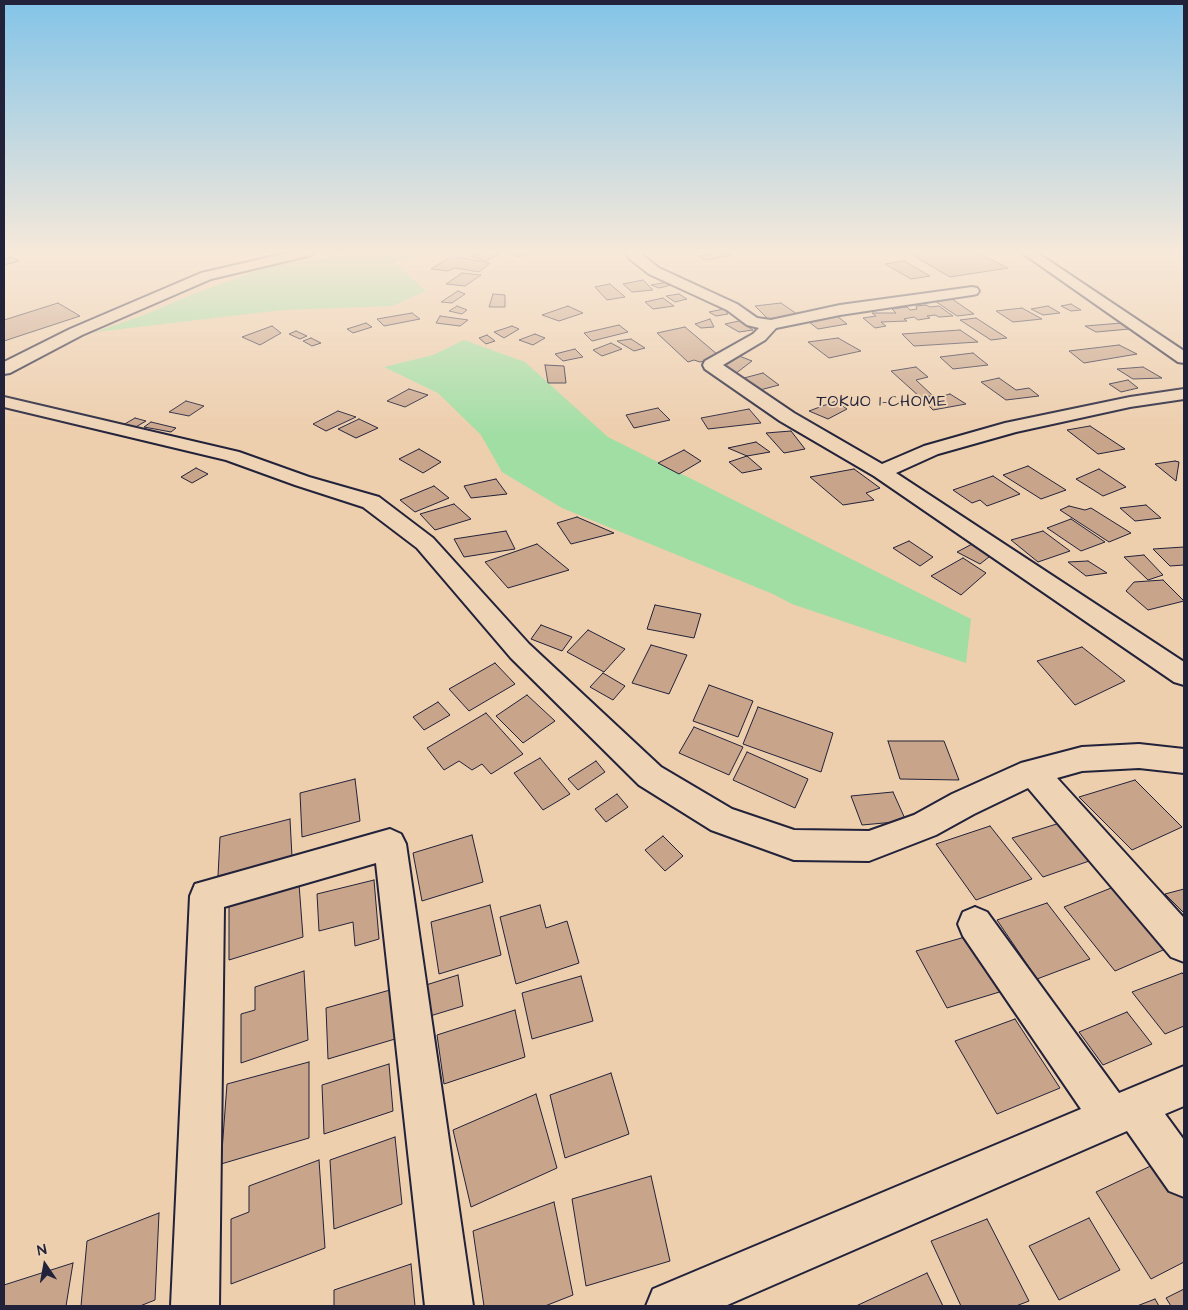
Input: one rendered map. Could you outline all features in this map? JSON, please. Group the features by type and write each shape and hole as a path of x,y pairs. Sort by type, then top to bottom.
{"street":[{"path":"4,369 76,332 120,313"},
{"path":"740,313 752,322 771,325 826,313"},
{"path":"1118,313 1184,358"},
{"path":"771,325 760,337 711,365 787,417 881,472 1184,675"},
{"path":"881,472 931,450 1012,427 1130,402 1184,394"},
{"path":"4,402 232,456 302,481 371,502 425,543 520,651 650,776 722,820 794,845 870,846 925,825 963,804 1032,772 1082,759 1139,756 1184,761"},
{"path":"1032,772 1184,944"},
{"path":"195,1306 208,896 390,844 449,1306"},
{"path":"975,924 1123,1112 1184,1176"},
{"path":"693,1301 1184,1086"}],"green space":[{"path":"148,313 256,313 95,332"},
{"path":"464,340 525,362 608,437 971,619 966,663 792,604 773,594 562,508 502,472 481,435 438,393 384,367 433,355"}],"building":[{"path":"26,313 75,313 80,316 4,341 4,320"},
{"path":"412,313 420,319 384,326 377,319"},
{"path":"547,313 583,313 559,321 542,315"},
{"path":"711,313 728,314 716,316"},
{"path":"762,313 797,314 768,319"},
{"path":"872,313 949,313 953,316 939,317 935,315 918,320 914,317 904,319 907,321 881,322 886,326 875,328 863,318 876,316"},
{"path":"953,313 974,314 957,316"},
{"path":"999,313 1031,313 1042,319 1013,322"},
{"path":"1039,313 1059,313 1043,315"},
{"path":"440,316 468,320 460,326 436,323"},
{"path":"837,316 847,324 818,329 809,322"},
{"path":"976,318 1007,338 991,340 960,320"},
{"path":"710,319 714,327 701,328 695,324"},
{"path":"739,321 753,330 739,332 725,324"},
{"path":"366,323 372,327 353,333 347,329"},
{"path":"1122,323 1130,329 1096,332 1085,326"},
{"path":"619,325 628,332 592,341 584,333"},
{"path":"272,326 281,333 260,345 242,337"},
{"path":"512,326 519,329 504,338 494,332"},
{"path":"685,327 718,355 713,356 716,358 700,362 694,360 688,362 657,333"},
{"path":"960,330 978,342 914,346 902,334"},
{"path":"296,331 307,336 300,339 289,334"},
{"path":"535,334 545,338 533,345 519,340"},
{"path":"487,335 495,341 486,344 479,338"},
{"path":"311,338 321,343 312,346 303,341"},
{"path":"838,338 861,351 829,358 808,342"},
{"path":"631,339 645,348 634,351 617,341"},
{"path":"611,343 622,349 602,356 593,350"},
{"path":"1119,345 1137,354 1084,363 1069,351"},
{"path":"575,349 583,357 563,361 555,354"},
{"path":"973,353 988,365 953,369 940,357"},
{"path":"734,354 752,361 735,374 718,366"},
{"path":"545,365 564,366 566,383 548,383"},
{"path":"916,367 928,377 916,380 933,396 920,397 891,371"},
{"path":"1143,367 1162,378 1133,379 1117,369"},
{"path":"763,373 779,385 760,390 744,378"},
{"path":"999,378 1016,390 1029,388 1039,396 1006,400 981,382"},
{"path":"1128,380 1138,388 1121,392 1109,384"},
{"path":"409,389 428,395 405,407 387,401"},
{"path":"950,394 966,404 933,410 924,401"},
{"path":"186,401 204,406 189,416 169,412"},
{"path":"836,401 847,409 828,419 809,411"},
{"path":"658,408 670,420 634,428 626,415"},
{"path":"749,409 761,423 708,429 701,418"},
{"path":"338,411 356,417 326,431 313,424"},
{"path":"135,418 146,421 134,428 123,425"},
{"path":"359,419 378,428 356,438 338,429"},
{"path":"151,422 176,428 171,432 144,427"},
{"path":"1090,426 1125,449 1098,454 1067,430"},
{"path":"791,431 805,449 784,453 766,433"},
{"path":"756,442 770,452 747,456 728,448"},
{"path":"419,449 441,462 423,473 399,459"},
{"path":"684,450 701,461 679,474 658,463"},
{"path":"747,456 762,469 742,473 729,462"},
{"path":"1179,462 1176,481 1155,464"},
{"path":"1028,466 1066,490 1041,499 1003,475"},
{"path":"196,468 208,474 192,483 181,477"},
{"path":"854,469 880,488 866,493 874,500 843,505 810,477"},
{"path":"1099,469 1126,487 1103,496 1076,479"},
{"path":"993,476 1020,494 987,506 980,500 972,503 953,490"},
{"path":"496,479 507,494 471,498 464,486"},
{"path":"434,486 449,498 415,512 400,500"},
{"path":"454,504 471,519 435,530 420,514"},
{"path":"1146,505 1161,518 1135,521 1120,508"},
{"path":"1069,506 1085,510 1091,508 1131,533 1109,542 1060,510"},
{"path":"577,517 614,533 571,544 557,523"},
{"path":"1071,519 1105,542 1081,551 1047,528"},
{"path":"506,531 515,549 464,557 454,539"},
{"path":"1043,531 1070,551 1038,562 1011,540"},
{"path":"909,541 933,557 920,566 893,548"},
{"path":"974,543 994,553 980,564 957,552"},
{"path":"537,544 569,570 508,588 485,562"},
{"path":"1184,547 1184,565 1170,566 1153,549"},
{"path":"1144,555 1163,575 1148,580 1124,557"},
{"path":"963,558 986,573 961,595 931,576"},
{"path":"1088,561 1107,573 1086,576 1068,562"},
{"path":"1163,580 1184,601 1148,610 1126,591 1134,582"},
{"path":"655,605 701,614 694,638 647,629"},
{"path":"541,625 572,637 562,651 531,639"},
{"path":"588,630 625,649 604,672 567,652"},
{"path":"651,645 687,655 669,694 632,683"},
{"path":"1082,647 1125,681 1075,705 1037,661"},
{"path":"495,663 515,684 469,711 449,689"},
{"path":"603,673 625,686 613,700 590,687"},
{"path":"709,685 753,701 738,737 693,721"},
{"path":"527,695 555,721 523,743 496,716"},
{"path":"438,702 450,715 424,730 413,717"},
{"path":"758,707 833,733 821,772 743,744"},
{"path":"486,713 523,754 491,774 482,764 472,770 459,761 444,770 427,748"},
{"path":"694,727 743,747 729,775 679,753"},
{"path":"888,741 944,741 959,780 900,779"},
{"path":"747,752 808,779 795,808 733,780"},
{"path":"540,758 570,794 543,810 514,773"},
{"path":"596,761 605,772 578,790 568,779"},
{"path":"355,779 360,821 302,837 300,793"},
{"path":"1135,780 1182,827 1132,850 1079,797"},
{"path":"893,792 906,821 862,825 851,796"},
{"path":"617,794 628,807 606,822 595,809"},
{"path":"290,819 292,857 218,876 220,837"},
{"path":"1063,822 1095,859 1043,877 1012,838"},
{"path":"990,826 1032,879 976,900 936,844"},
{"path":"472,835 483,882 422,901 413,853"},
{"path":"663,836 683,856 665,871 645,850"},
{"path":"374,880 379,939 355,946 353,922 319,931 317,894"},
{"path":"299,884 303,937 229,960 229,905"},
{"path":"1116,886 1170,947 1115,971 1064,907"},
{"path":"1184,889 1184,913 1165,894"},
{"path":"1047,903 1090,959 1037,979 997,920"},
{"path":"490,905 501,955 439,974 431,922"},
{"path":"540,905 546,928 567,921 579,963 516,984 500,917"},
{"path":"972,935 1006,990 947,1008 916,951"},
{"path":"304,971 308,1040 241,1063 241,1014 255,1010 255,987"},
{"path":"1182,973 1184,975 1184,1026 1165,1034 1132,992"},
{"path":"458,975 463,1006 430,1016 426,985"},
{"path":"581,976 593,1021 532,1039 522,993"},
{"path":"390,990 395,1039 328,1059 326,1008"},
{"path":"515,1010 525,1057 444,1084 437,1035"},
{"path":"1127,1012 1152,1044 1103,1065 1079,1032"},
{"path":"1015,1019 1060,1088 997,1114 955,1041"},
{"path":"309,1062 309,1138 221,1164 227,1084"},
{"path":"389,1064 393,1111 324,1134 322,1085"},
{"path":"611,1073 629,1134 565,1158 550,1095"},
{"path":"536,1094 557,1168 471,1207 453,1130"},
{"path":"395,1137 402,1204 334,1229 330,1160"},
{"path":"319,1160 325,1248 231,1284 231,1219 249,1212 249,1186"},
{"path":"1159,1162 1184,1198 1184,1262 1151,1279 1096,1192"},
{"path":"651,1176 670,1261 586,1286 572,1199"},
{"path":"554,1202 573,1295 545,1306 484,1306 473,1231"},
{"path":"159,1213 155,1300 140,1306 81,1306 87,1241"},
{"path":"1089,1218 1120,1270 1059,1300 1029,1246"},
{"path":"987,1219 1029,1301 1016,1306 961,1306 931,1241"},
{"path":"73,1263 66,1306 4,1306 4,1285"},
{"path":"411,1264 415,1306 334,1306 334,1290"},
{"path":"927,1273 943,1306 856,1306"},
{"path":"1184,1289 1184,1306 1171,1306 1166,1298"},
{"path":"1155,1299 1159,1306 1137,1306"}],"district":[{"name":"TOKUO 1-CHOME","path":"882,403"}]}
